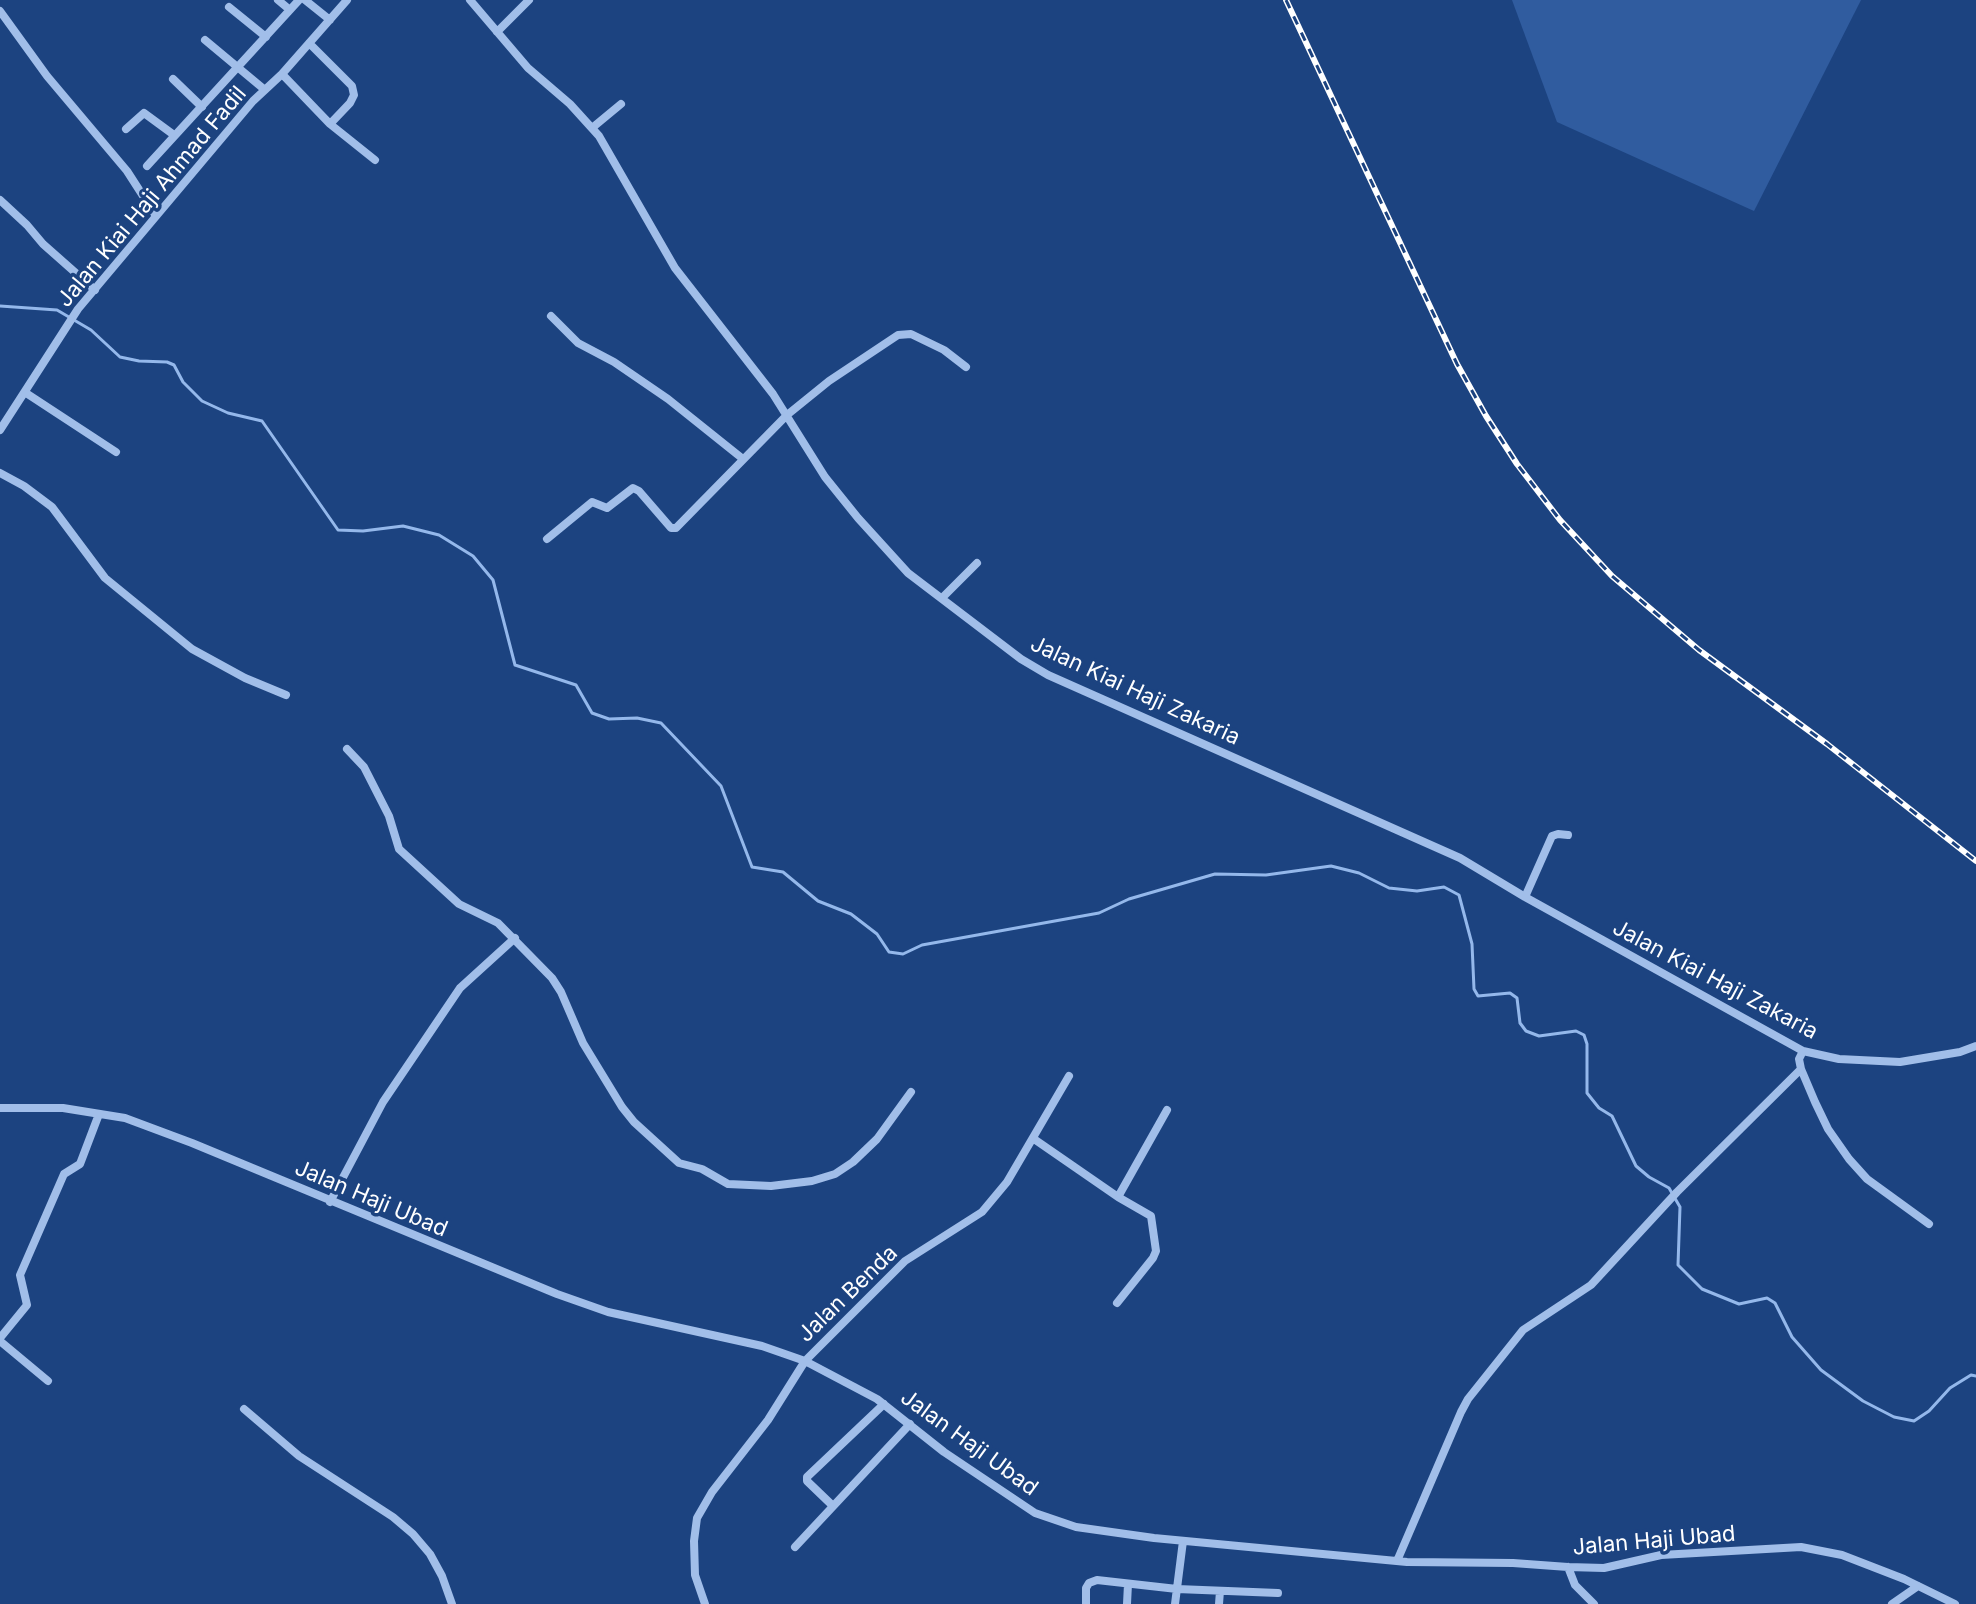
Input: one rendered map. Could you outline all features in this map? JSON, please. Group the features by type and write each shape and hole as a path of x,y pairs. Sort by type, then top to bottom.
{"street":[{"path":"278,0 290,10"},
{"path":"147,166 302,0 330,20"},
{"name":"Jalan Kiai Haji Ahmad Fadil","path":"0,430 78,309 265,90 347,0"},
{"name":"Jalan Kiai Haji Zakaria","path":"470,0 528,68 570,104 592,128 675,268 741,350 787,415 825,477 879,543 908,573 1032,667 1432,844 1803,1051 1839,1059 1900,1062 1960,1052 1976,1046"},
{"path":"497,32 529,0"},
{"path":"229,7 266,37"},
{"path":"0,11 47,76 127,171 156,216"},
{"path":"205,40 265,90"},
{"path":"309,43 354,90 350,103 330,124"},
{"path":"282,74 330,124 375,160"},
{"path":"173,79 202,107"},
{"path":"592,128 621,104"},
{"path":"126,129 144,113 174,135"},
{"path":"0,200 95,290"},
{"path":"551,316 578,343 614,362 668,399 743,459"},
{"path":"547,539 592,502 607,508 635,488 671,528 676,528 787,415 818,389 898,335 911,334 944,350 966,367"},
{"path":"26,393 116,452"},
{"path":"0,473 52,507 105,578 192,649 245,678 286,695"},
{"path":"942,598 977,563"},
{"path":"347,749 364,767 389,816 399,849 459,904 498,923 558,985 583,1043 611,1090 634,1122 679,1163 702,1169 728,1184 771,1186 812,1181 835,1174 877,1139 911,1092"},
{"path":"1525,897 1552,836 1568,835"},
{"path":"330,1202 383,1102 460,988 515,938"},
{"path":"1803,1051 1799,1059 1801,1069 1828,1129 1857,1168 1889,1197 1929,1224"},
{"path":"1397,1561 1468,1399 1523,1330 1591,1285 1674,1196 1801,1069"},
{"name":"Jalan Benda","path":"705,1604 695,1575 694,1541 701,1508 768,1420 805,1361 905,1261 982,1212 1007,1182 1069,1076"},
{"name":"Jalan Haji Ubad","path":"0,1108 63,1108 125,1118 531,1284 608,1312 762,1346 823,1368 884,1404 944,1452 1035,1513 1076,1527 1183,1541 1397,1561 1604,1568 1661,1555 1801,1547 1842,1555 1955,1604"},
{"path":"1118,1197 1167,1110"},
{"path":"48,1381 1,1342 27,1305 20,1275 64,1174 80,1164 99,1114"},
{"path":"1034,1139 1118,1197 1147,1212 1153,1219 1156,1251 1117,1303"},
{"path":"833,1506 807,1481 807,1477 884,1404"},
{"path":"244,1409 299,1456 393,1517 413,1534 430,1554 452,1604"},
{"path":"795,1547 910,1424"},
{"path":"1175,1604 1183,1541"},
{"path":"1568,1567 1575,1585 1594,1604"},
{"path":"1086,1604 1086,1588 1097,1580 1177,1589 1278,1593"},
{"path":"1127,1604 1128,1584"},
{"path":"1892,1604 1918,1586"},
{"path":"1219,1604 1220,1591"}],"shaded area":[{"path":"1512,0 1861,0 1754,211 1557,122"}],"waterway":[{"path":"0,306 57,310 91,330 120,357 174,365 183,382 202,401 228,413 262,421 338,530 363,531 403,526 439,535 473,556 493,580 515,665 576,685 592,713 609,719 637,718 661,723 721,786 752,867 783,872 818,901 851,914 877,934 889,952 903,954 922,945 1099,913 1129,899 1215,874 1266,875 1331,866 1359,873 1389,888 1417,891 1444,887 1459,895 1472,944 1474,989 1478,996 1510,993 1517,998 1520,1023 1526,1031 1539,1036 1576,1031 1584,1035 1587,1044 1587,1093 1599,1108 1612,1116 1636,1166 1669,1188 1680,1207 1678,1265 1702,1289 1739,1304 1767,1298 1775,1303 1792,1337 1821,1370 1863,1401 1894,1417 1914,1421 1929,1411 1950,1388 1971,1375 1976,1376"}],"railway":[{"path":"1286,0 1457,364 1517,464 1560,520 1612,576 1699,650 1827,744 1976,861"}]}
